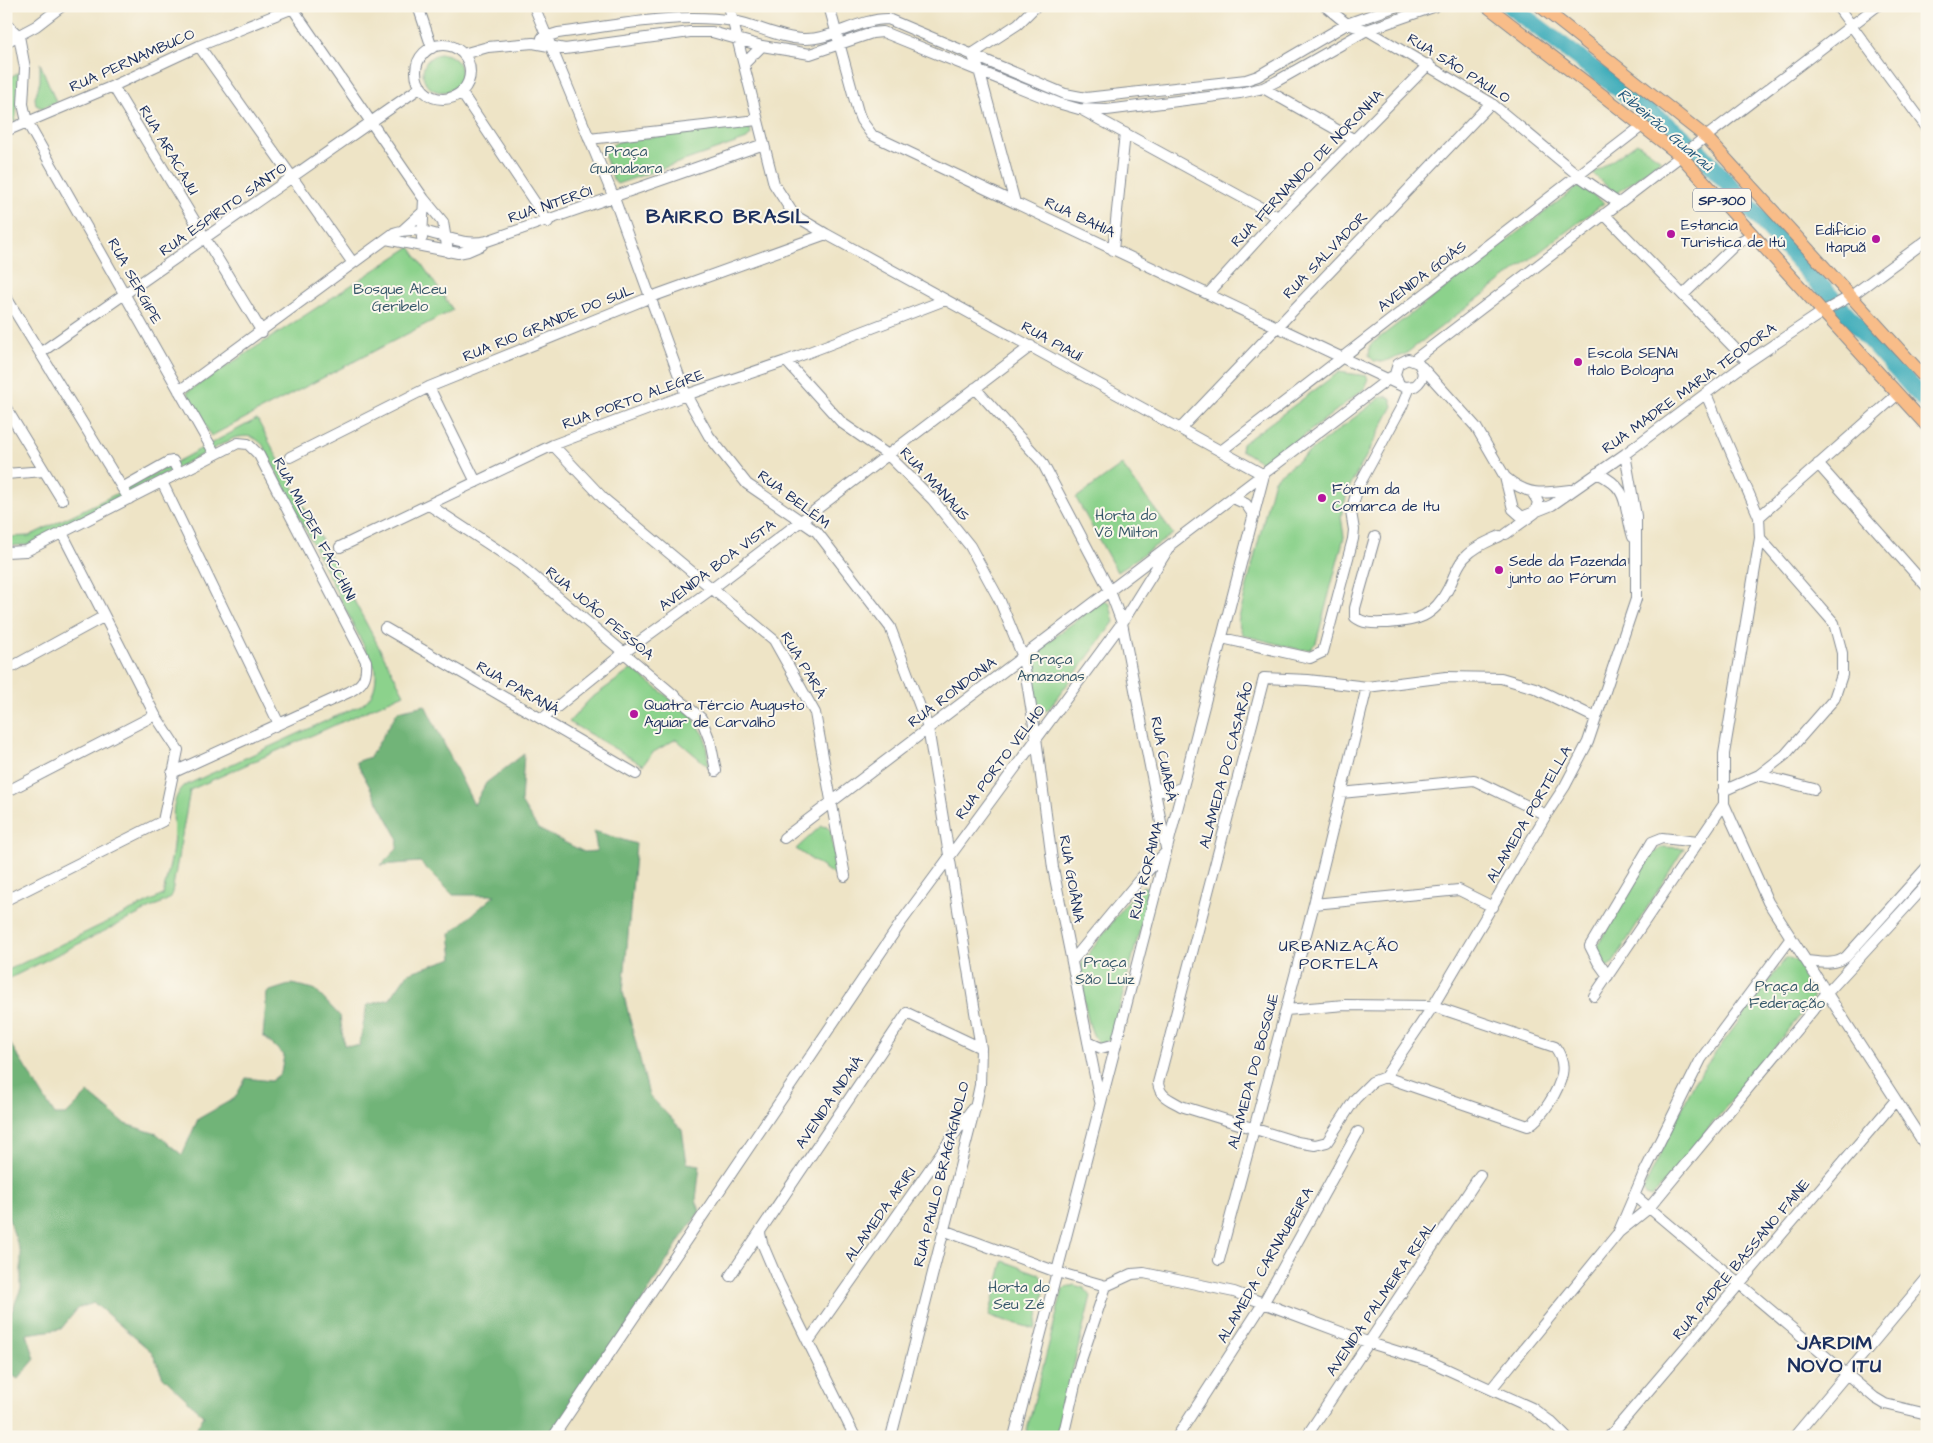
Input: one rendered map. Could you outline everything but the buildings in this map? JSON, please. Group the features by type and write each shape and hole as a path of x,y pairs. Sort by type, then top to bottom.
{"main road":[{"name":"SP-300","path":"1487,6 1502,10 1642,126 1684,153 1753,234 1826,309 1927,426"},
{"name":"SP-300","path":"1540,6 1703,139 1848,298 1927,380"}],"street":[{"path":"7,41 19,36 62,6"},
{"path":"418,6 432,48"},
{"name":"RUA BELÉM","path":"534,6 614,198 686,395 709,436 747,484 817,532 890,627 928,728 949,855"},
{"name":"RUA PIAUÍ","path":"729,6 745,63 757,120 774,184 794,214 826,234 1264,475"},
{"name":"RUA BAHIA","path":"829,6 861,120 872,135 1341,358 1402,383"},
{"path":"972,54 1018,24 1036,6"},
{"name":"RUA SÃO PAULO","path":"1325,6 1347,24 1368,30 1429,64 1491,103 1579,176 1618,203"},
{"path":"533,43 547,36 683,19 734,21 789,38 820,38 868,21 888,20 1065,94 1086,98 1246,80 1269,71 1347,24 1396,6"},
{"path":"1078,109 1108,110 1263,88 1368,30 1436,6"},
{"path":"1837,6 1927,128"},
{"path":"1222,638 1310,658 1323,652 1353,539 1354,530 1351,512 1355,495 1402,406 1402,383 1396,369 1403,360 1414,360 1877,6"},
{"path":"294,7 424,199 443,222 448,252 386,239"},
{"name":"RUA PERNAMBUCO","path":"6,131 113,86 199,46 294,7"},
{"path":"6,24 19,36 25,68 23,104 27,122"},
{"path":"463,54 488,47 533,43 551,48 565,49 690,32 712,32 762,46 810,54 840,46 872,33 883,32 1058,103 1078,109 1278,217"},
{"path":"7,41 22,51"},
{"path":"446,45 463,54 469,63 470,73 468,84 461,92 450,98 438,99 430,96 421,87 416,74 421,56 432,48 446,45"},
{"path":"199,46 354,263"},
{"path":"745,63 762,46"},
{"path":"972,54 979,70 1015,203"},
{"name":"RUA FERNANDO DE NORONHA","path":"1208,294 1278,217 1429,64"},
{"path":"1269,71 1277,81"},
{"path":"1246,80 1249,91"},
{"name":"RUA ARACAJU","path":"113,86 262,332"},
{"name":"RUA ESPÍRITO SANTO","path":"40,353 126,295 421,87"},
{"path":"1263,88 1355,140"},
{"path":"461,92 548,222"},
{"path":"1106,96 1108,110 1115,128"},
{"name":"RUA SALVADOR","path":"1180,428 1491,103"},
{"path":"589,139 757,120"},
{"name":"RUA SERGIPE","path":"27,122 215,454"},
{"name":"AVENIDA GOIÁS","path":"1222,451 1642,126"},
{"path":"1113,250 1125,133"},
{"name":"RUA NITERÓI","path":"403,230 423,231 466,244 487,241 548,222 764,144"},
{"path":"422,246 424,199"},
{"path":"179,391 262,332 386,239 403,230 424,212"},
{"path":"1604,214 1748,362"},
{"name":"RUA RIO GRANDE DO SUL","path":"290,458 429,387 651,297 826,234"},
{"path":"1684,295 1736,244 1753,234"},
{"path":"1848,298 1927,240"},
{"name":"RUA NITERÓI","path":"448,252 468,251 487,241"},
{"path":"6,298 128,499"},
{"name":"RUA MADRE MARIA TEODORA","path":"1376,537 1355,608 1355,616 1360,621 1369,623 1412,622 1424,616 1440,601 1463,559 1475,548 1503,535 1534,513 1552,505 1625,454 1748,362 1826,309 1848,298"},
{"name":"RUA PORTO ALEGRE","path":"340,547 553,444 686,395 786,361 945,300"},
{"name":"AVENIDA BOA VISTA","path":"542,719 625,652 713,588 1031,346"},
{"path":"1414,360 1476,427 1505,476 1516,514 1522,517 1534,513 1538,502 1527,491 1505,476"},
{"name":"RUA MANAUS","path":"786,361 842,423 888,455 933,500 970,546 1000,601 1023,657"},
{"path":"1373,390 1422,378 1422,367"},
{"path":"1254,516 1246,504 1234,498 1373,390 1402,383 1430,386 1443,390"},
{"path":"429,387 476,482"},
{"name":"RUA CUIABÁ","path":"975,388 1042,462 1110,590 1122,623 1166,851"},
{"path":"1706,394 1759,517 1760,538 1724,754 1724,804 1768,902 1927,1148"},
{"path":"1759,517 1898,394"},
{"path":"6,408 62,500"},
{"name":"RUA MILDER FACCHINI","path":"6,552 26,551 238,443 248,444 259,455 366,660 367,676 360,686 172,773"},
{"name":"RUA PARÁ","path":"553,444 603,498 774,640 815,713 845,876"},
{"name":"ALAMEDA PORTELLA","path":"1386,1077 1433,1006 1582,757 1636,599 1636,516 1625,454"},
{"path":"122,488 168,462 174,462 180,472"},
{"path":"1818,464 1927,586"},
{"path":"6,474 44,471"},
{"name":"ALAMEDA PORTELLA","path":"1597,473 1611,480 1622,492 1635,543"},
{"name":"RUA RORAIMA","path":"1014,1437 1264,475"},
{"path":"162,482 279,724"},
{"name":"RUA MADRE MARIA TEODORA","path":"1527,491 1548,493 1571,490"},
{"path":"1511,501 1527,491"},
{"name":"RUA RONDONIA","path":"784,838 1234,498"},
{"name":"RUA JOÃO PESSOA","path":"429,505 519,564 701,718 710,741 716,771"},
{"path":"6,900 163,821 178,750 155,714 62,533"},
{"path":"1723,791 1759,775 1785,754 1830,705 1839,686 1843,664 1834,623 1760,538"},
{"name":"RUA PORTO VELHO","path":"553,1437 902,921 1122,623 1170,546"},
{"path":"6,670 104,617"},
{"name":"RUA PARANÁ","path":"385,628 636,774"},
{"name":"RUA GOIÂNIA","path":"1023,657 1036,738 1052,868 1101,1104"},
{"name":"ALAMEDA DO CASARÃO","path":"1253,1127 1180,1106 1164,1097 1159,1091 1158,1083 1264,678 1308,680 1367,687 1446,677 1501,678 1535,688 1596,718"},
{"name":"ALAMEDA DO BOSQUE","path":"1219,1260 1314,904 1367,687"},
{"path":"6,792 155,714"},
{"path":"1759,775 1814,789"},
{"path":"1341,794 1474,780 1546,815"},
{"path":"1155,787 1168,793 1183,787"},
{"path":"1594,996 1724,804"},
{"path":"1608,976 1590,946 1652,842 1662,838 1698,842"},
{"path":"1072,961 1140,879 1166,851"},
{"name":"RUA PAULO BRAGAGNOLO","path":"891,1437 980,1085 981,1048 949,855"},
{"path":"1806,961 1832,963 1840,962 1846,958 1927,867"},
{"path":"1492,1388 1619,1232 1649,1208 1827,993 1927,884"},
{"path":"1314,904 1459,890 1493,906"},
{"path":"1619,1232 1634,1195 1701,1059 1791,938"},
{"path":"1253,1127 1297,1142 1322,1144 1331,1139 1344,1115 1366,1087 1380,1078 1386,1077 1520,1125 1528,1126 1535,1122 1547,1106 1562,1073 1562,1056 1556,1047 1433,1006 1345,1005 1286,1010"},
{"name":"AVENIDA INDAIÁ","path":"730,1276 907,1013 981,1048"},
{"path":"1088,1042 1101,1048 1116,1044"},
{"path":"1092,1063 1111,1064"},
{"name":"RUA PADRE BASSANO FAINE","path":"1609,1437 1895,1101"},
{"name":"ALAMEDA ARIRI","path":"808,1342 976,1104"},
{"name":"ALAMEDA CARNAUBEIRA","path":"1177,1437 1264,1302 1358,1132"},
{"name":"AVENIDA PALMEIRA REAL","path":"1306,1437 1480,1175"},
{"path":"1634,1195 1875,1398 1885,1404 1927,1414"},
{"path":"943,1230 1057,1272 1106,1286 1132,1274 1153,1273 1234,1292 1370,1343 1431,1362 1492,1388 1542,1415 1566,1437"},
{"path":"760,1233 762,1243 808,1342 855,1437"},
{"path":"1794,1437 1845,1373 1927,1278"},
{"path":"1063,1437 1080,1364 1106,1286"}],"green space":[{"path":"442,54 455,60 461,73 455,86 442,92 429,86 423,73 429,60"},
{"path":"40,63 56,102 42,108 36,105 35,98 40,81"},
{"path":"22,71 15,123 6,109 6,79"},
{"name":"Praça Guanabara","path":"743,126 750,128 751,134 747,139 617,184 613,179 603,151 619,141"},
{"path":"1637,143 1661,160 1616,194 1593,174"},
{"path":"1580,185 1604,203 1404,355 1382,362 1374,361 1369,356 1370,345"},
{"name":"Bosque Alceu Geribelo","path":"410,247 453,310 211,436 187,392"},
{"path":"1339,372 1367,376 1368,381 1365,388 1269,463 1261,462 1241,450 1242,444"},
{"path":"1386,396 1391,399 1393,406 1348,490 1341,516 1344,537 1316,643 1310,649 1301,650 1243,635 1238,622 1274,479 1380,398"},
{"path":"257,419 404,694 190,790 171,898 6,980 6,971 163,895 174,837 174,807 179,793 184,786 363,704 372,693 375,685 376,670 263,445 256,439 247,436 234,438 27,545 6,546 6,537 29,536 114,495"},
{"name":"Horta do Võ Milton","path":"1122,465 1173,534 1117,572 1076,498"},
{"name":"Praça Amazonas","path":"1103,600 1110,604 1114,622 1048,710 1041,711 1034,706 1027,658"},
{"path":"632,669 691,715 705,736 709,767 676,739 652,753 643,765 569,722 590,699"},
{"path":"425,705 474,805 486,783 524,754 521,802 538,829 584,852 597,851 594,831 636,844 623,992 649,1095 682,1130 687,1163 700,1165 696,1200 700,1211 681,1238 559,1437 190,1437 204,1416 163,1377 152,1352 94,1303 78,1308 61,1329 27,1334 35,1359 18,1379 10,1374 6,1363 6,1326 21,1288 21,1254 6,1211 6,1037 55,1115 66,1115 88,1093 125,1124 157,1134 182,1155 198,1119 235,1098 246,1078 271,1081 281,1073 284,1055 263,1036 267,992 292,984 314,989 340,1016 344,1045 359,1046 367,1005 390,999 408,973 453,958 450,934 495,895 453,895 420,862 381,865 397,849 398,838 356,762 370,757 398,711"},
{"path":"821,826 827,827 831,831 837,877 796,849"},
{"path":"1663,847 1684,848 1613,963 1605,968 1595,950 1649,856"},
{"name":"Praça São Luiz","path":"1143,886 1146,887 1149,894 1111,1040 1100,1044 1091,1030 1088,1019 1083,994 1081,964 1125,905"},
{"name":"Praça da Federação","path":"1786,958 1798,962 1803,967 1812,988 1812,1001 1661,1187 1651,1197 1645,1195 1643,1190 1696,1079"},
{"name":"Horta do Seu Zé","path":"1003,1261 1039,1274 1046,1284 1035,1329 989,1316"},
{"path":"1074,1285 1084,1288 1091,1296 1056,1437 1025,1437 1063,1289"}],"waterway":[{"name":"Ribeirão Guaraú","path":"1510,6 1680,135 1702,155 1927,403"}],"place":[{"name":"Estancia Turistica de Itú","path":"1671,234"},
{"name":"Edifício Itapuã","path":"1876,239"},
{"name":"Escola SENAI Italo Bologna","path":"1578,362"},
{"name":"Fórum da Comarca de Itu","path":"1322,498"},
{"name":"Sede da Fazenda junto ao Fórum","path":"1499,570"},
{"name":"Quatra Tércio Augusto Aguiar de Carvalho","path":"634,714"}],"district":[{"name":"BAIRRO BRASIL","path":"728,216"},
{"name":"URBANIZAÇÃO PORTELA","path":"1339,954"},
{"name":"JARDIM NOVO ITU","path":"1835,1354"}]}
